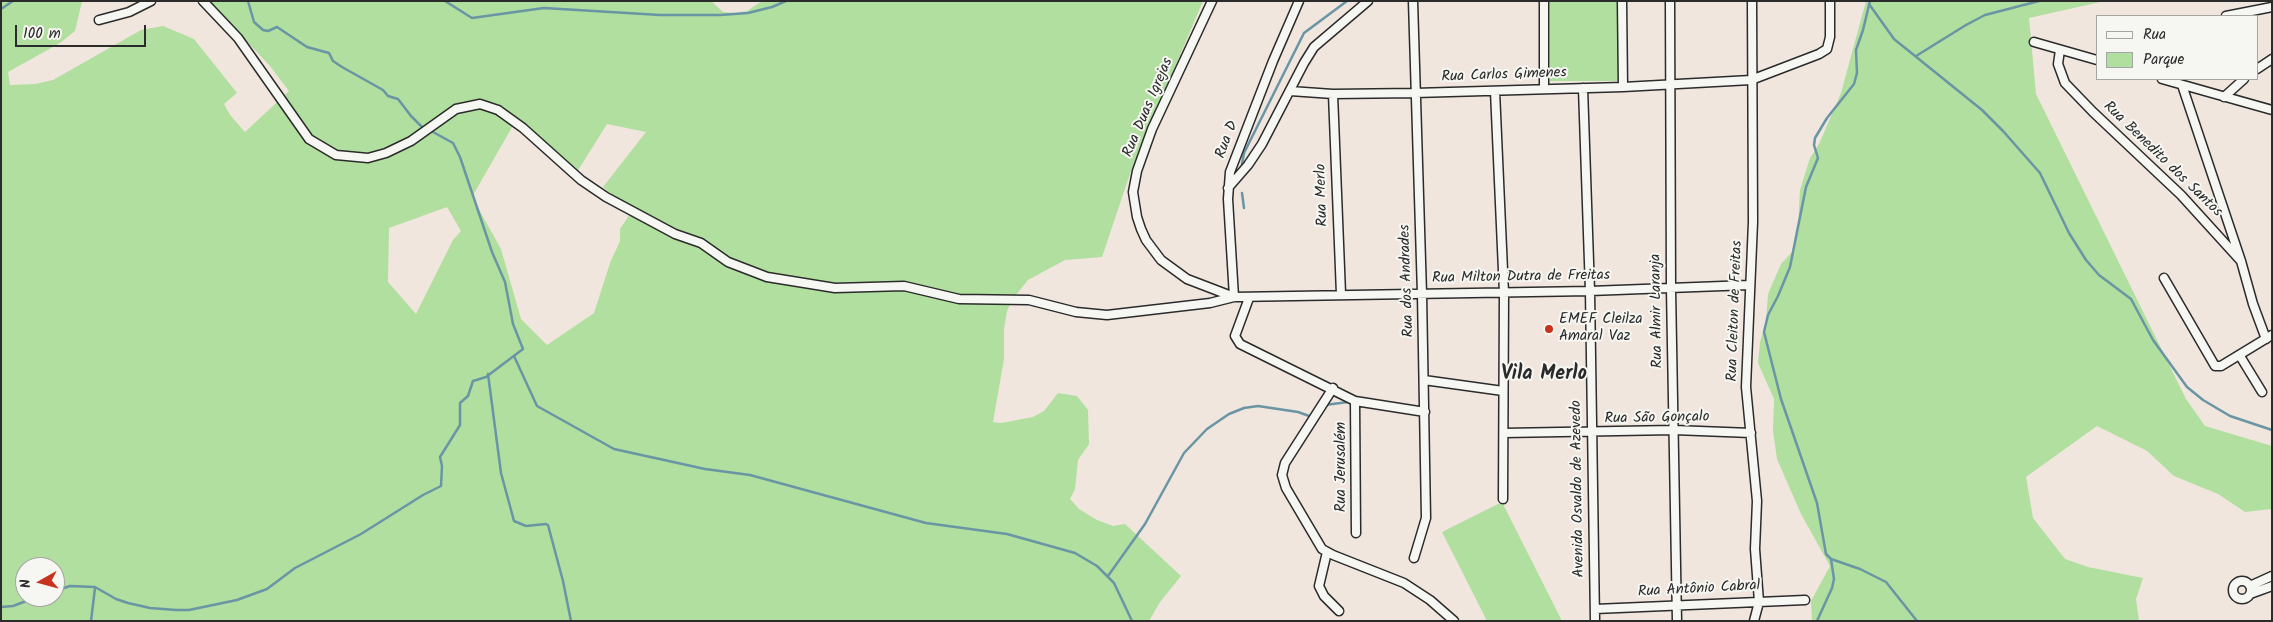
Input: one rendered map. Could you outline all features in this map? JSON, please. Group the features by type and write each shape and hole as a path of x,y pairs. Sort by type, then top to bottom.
{"street":[{"path":"99,20 129,12 151,1"},
{"path":"202,1 238,38 309,139 336,155 368,158 386,153 411,141 456,109 480,104 498,110 523,128 581,180 606,198 675,234 701,243 728,262 767,276 835,288 904,286 968,300 1029,300 1088,314 1107,315 1191,305 1234,297"},
{"name":"Rua Duas Igrejas","path":"1212,1 1152,129 1137,171 1133,192 1141,229 1146,240 1161,260 1187,279 1234,297"},
{"name":"Rua D","path":"1234,297 1228,188 1231,168 1300,1"},
{"path":"1228,188 1248,165 1262,144 1314,47 1368,1"},
{"name":"Rua dos Andrades","path":"1413,1 1425,412 1426,518 1424,530 1414,558"},
{"path":"1544,1 1544,89"},
{"path":"1622,1 1624,87"},
{"name":"Rua Almir Laranja","path":"1670,1 1677,621"},
{"name":"Rua Cleiton de Freitas","path":"1752,1 1753,222 1746,387 1758,501 1755,549 1759,602 1754,621"},
{"name":"Rua Carlos Gimenes","path":"1290,91 1333,94 1415,93 1624,87 1751,80 1819,54 1827,49 1830,37 1830,1"},
{"path":"2231,15 2272,7"},
{"path":"2034,42 2096,60"},
{"name":"Rua Benedito dos Santos","path":"2060,50 2058,64 2065,83 2181,195 2241,261"},
{"path":"2258,68 2272,59"},
{"path":"2165,80 2272,110"},
{"path":"2224,97 2243,80"},
{"path":"2164,278 2213,364 2221,366 2269,337 2253,304 2241,261 2182,85"},
{"name":"Avenida Osvaldo de Azevedo","path":"1583,88 1590,291 1595,621"},
{"path":"1495,90 1504,293 1504,499"},
{"name":"Rua Merlo","path":"1333,94 1341,294"},
{"name":"Rua Milton Dutra de Freitas","path":"1234,297 1590,291 1749,285"},
{"path":"1249,298 1236,336 1238,343 1333,388 1356,401 1425,412"},
{"path":"2240,356 2262,392"},
{"path":"1424,380 1503,390"},
{"path":"1333,388 1285,463 1282,475 1286,488 1313,536 1327,552 1404,583 1430,600 1454,621"},
{"name":"Rua Jerusalém","path":"1356,401 1356,533"},
{"name":"Rua São Gonçalo","path":"1504,433 1592,433 1674,430 1751,433"},
{"path":"1327,552 1319,586 1324,596 1339,611"},
{"path":"2272,576 2250,590 2272,586"},
{"name":"Rua Antônio Cabral","path":"1595,610 1678,604 1805,600"}],"green space":[{"path":"1,1 82,1 75,31 60,43 8,72 10,85 35,84 53,80 141,30 163,26 194,39 237,93 224,104 230,115 245,132 289,91 269,65 209,1 711,1 723,12 735,13 747,11 762,1 1203,1 1131,171 1102,257 1065,260 1028,280 1012,300 1007,311 1004,329 1004,359 993,422 1001,423 1033,417 1044,411 1058,393 1077,396 1088,410 1089,444 1078,460 1075,489 1070,499 1079,509 1097,520 1113,526 1125,524 1181,576 1160,602 1149,621 1,621","holes":["515,122 577,172 607,124 646,132 603,187 632,211 620,229 620,241 610,263 594,313 547,345 521,319 501,249 472,197","447,207 461,231 453,240 416,314 388,282 389,228"]},
{"path":"1550,1 1619,1 1619,81 1550,81"},
{"path":"1866,1 2105,1 2029,18 2036,94 2186,399 2205,426 2272,446 2272,509 2245,512 2218,494 2174,476 2147,451 2097,426 2026,477 2033,518 2065,559 2088,567 2143,578 2136,599 2139,621 1812,621 1811,601 1830,566 1801,514 1777,459 1773,431 1774,399 1758,363 1760,342 1766,321 1768,294 1781,264 1794,250 1798,228 1800,190 1810,158 1819,144 1841,93"},
{"path":"1502,502 1562,621 1487,621 1442,532"}],"waterway":[{"path":"1,9 13,1"},
{"path":"248,1 254,22 263,30 268,31 277,27 307,47 329,53 333,61 383,90 388,96 398,99 424,129"},
{"path":"445,1 472,18 544,8 660,15 720,15 748,13 772,7 786,1"},
{"path":"1242,164 1244,153 1304,33 1347,1"},
{"path":"1870,1 1856,50 1857,73 1854,84 1827,118 1815,138 1814,145 1818,158 1806,187 1790,267 1768,315 1764,332 1781,399 1817,503 1826,554 1831,559 1860,569 1886,582 1917,621"},
{"path":"1916,56 1985,15 2039,1"},
{"path":"1869,4 1894,39 1982,110 2040,173 2069,233 2086,260 2099,275 2131,299 2153,340 2187,387 2203,400 2230,416 2272,430"},
{"path":"65,588 70,586 95,587 116,599 128,603 150,608 176,610 189,610 237,600 267,589 295,568 361,534 423,495 441,486 442,466 440,457 460,425 460,403 468,396 473,381 486,377 523,349 513,324 505,282 492,252 460,157 453,143 433,132"},
{"path":"1242,193 1244,208"},
{"path":"514,356 537,406 614,449 705,469 750,475 926,523 1007,534 1075,553 1097,566 1114,583 1132,621"},
{"path":"488,374 501,473 514,521 526,526 548,525 563,581 571,621"},
{"path":"1325,405 1348,402"},
{"path":"1108,576 1145,524 1184,453 1207,429 1229,414 1244,408 1258,406 1298,412 1312,417"},
{"path":"1817,621 1832,588 1834,579 1831,559"},
{"path":"91,621 95,588"},
{"path":"1,607 15,605"}],"place":[{"name":"EMEF Cleilza Amaral Vaz","path":"1549,329"}],"district":[{"name":"Vila Merlo","path":"1544,376"}]}
